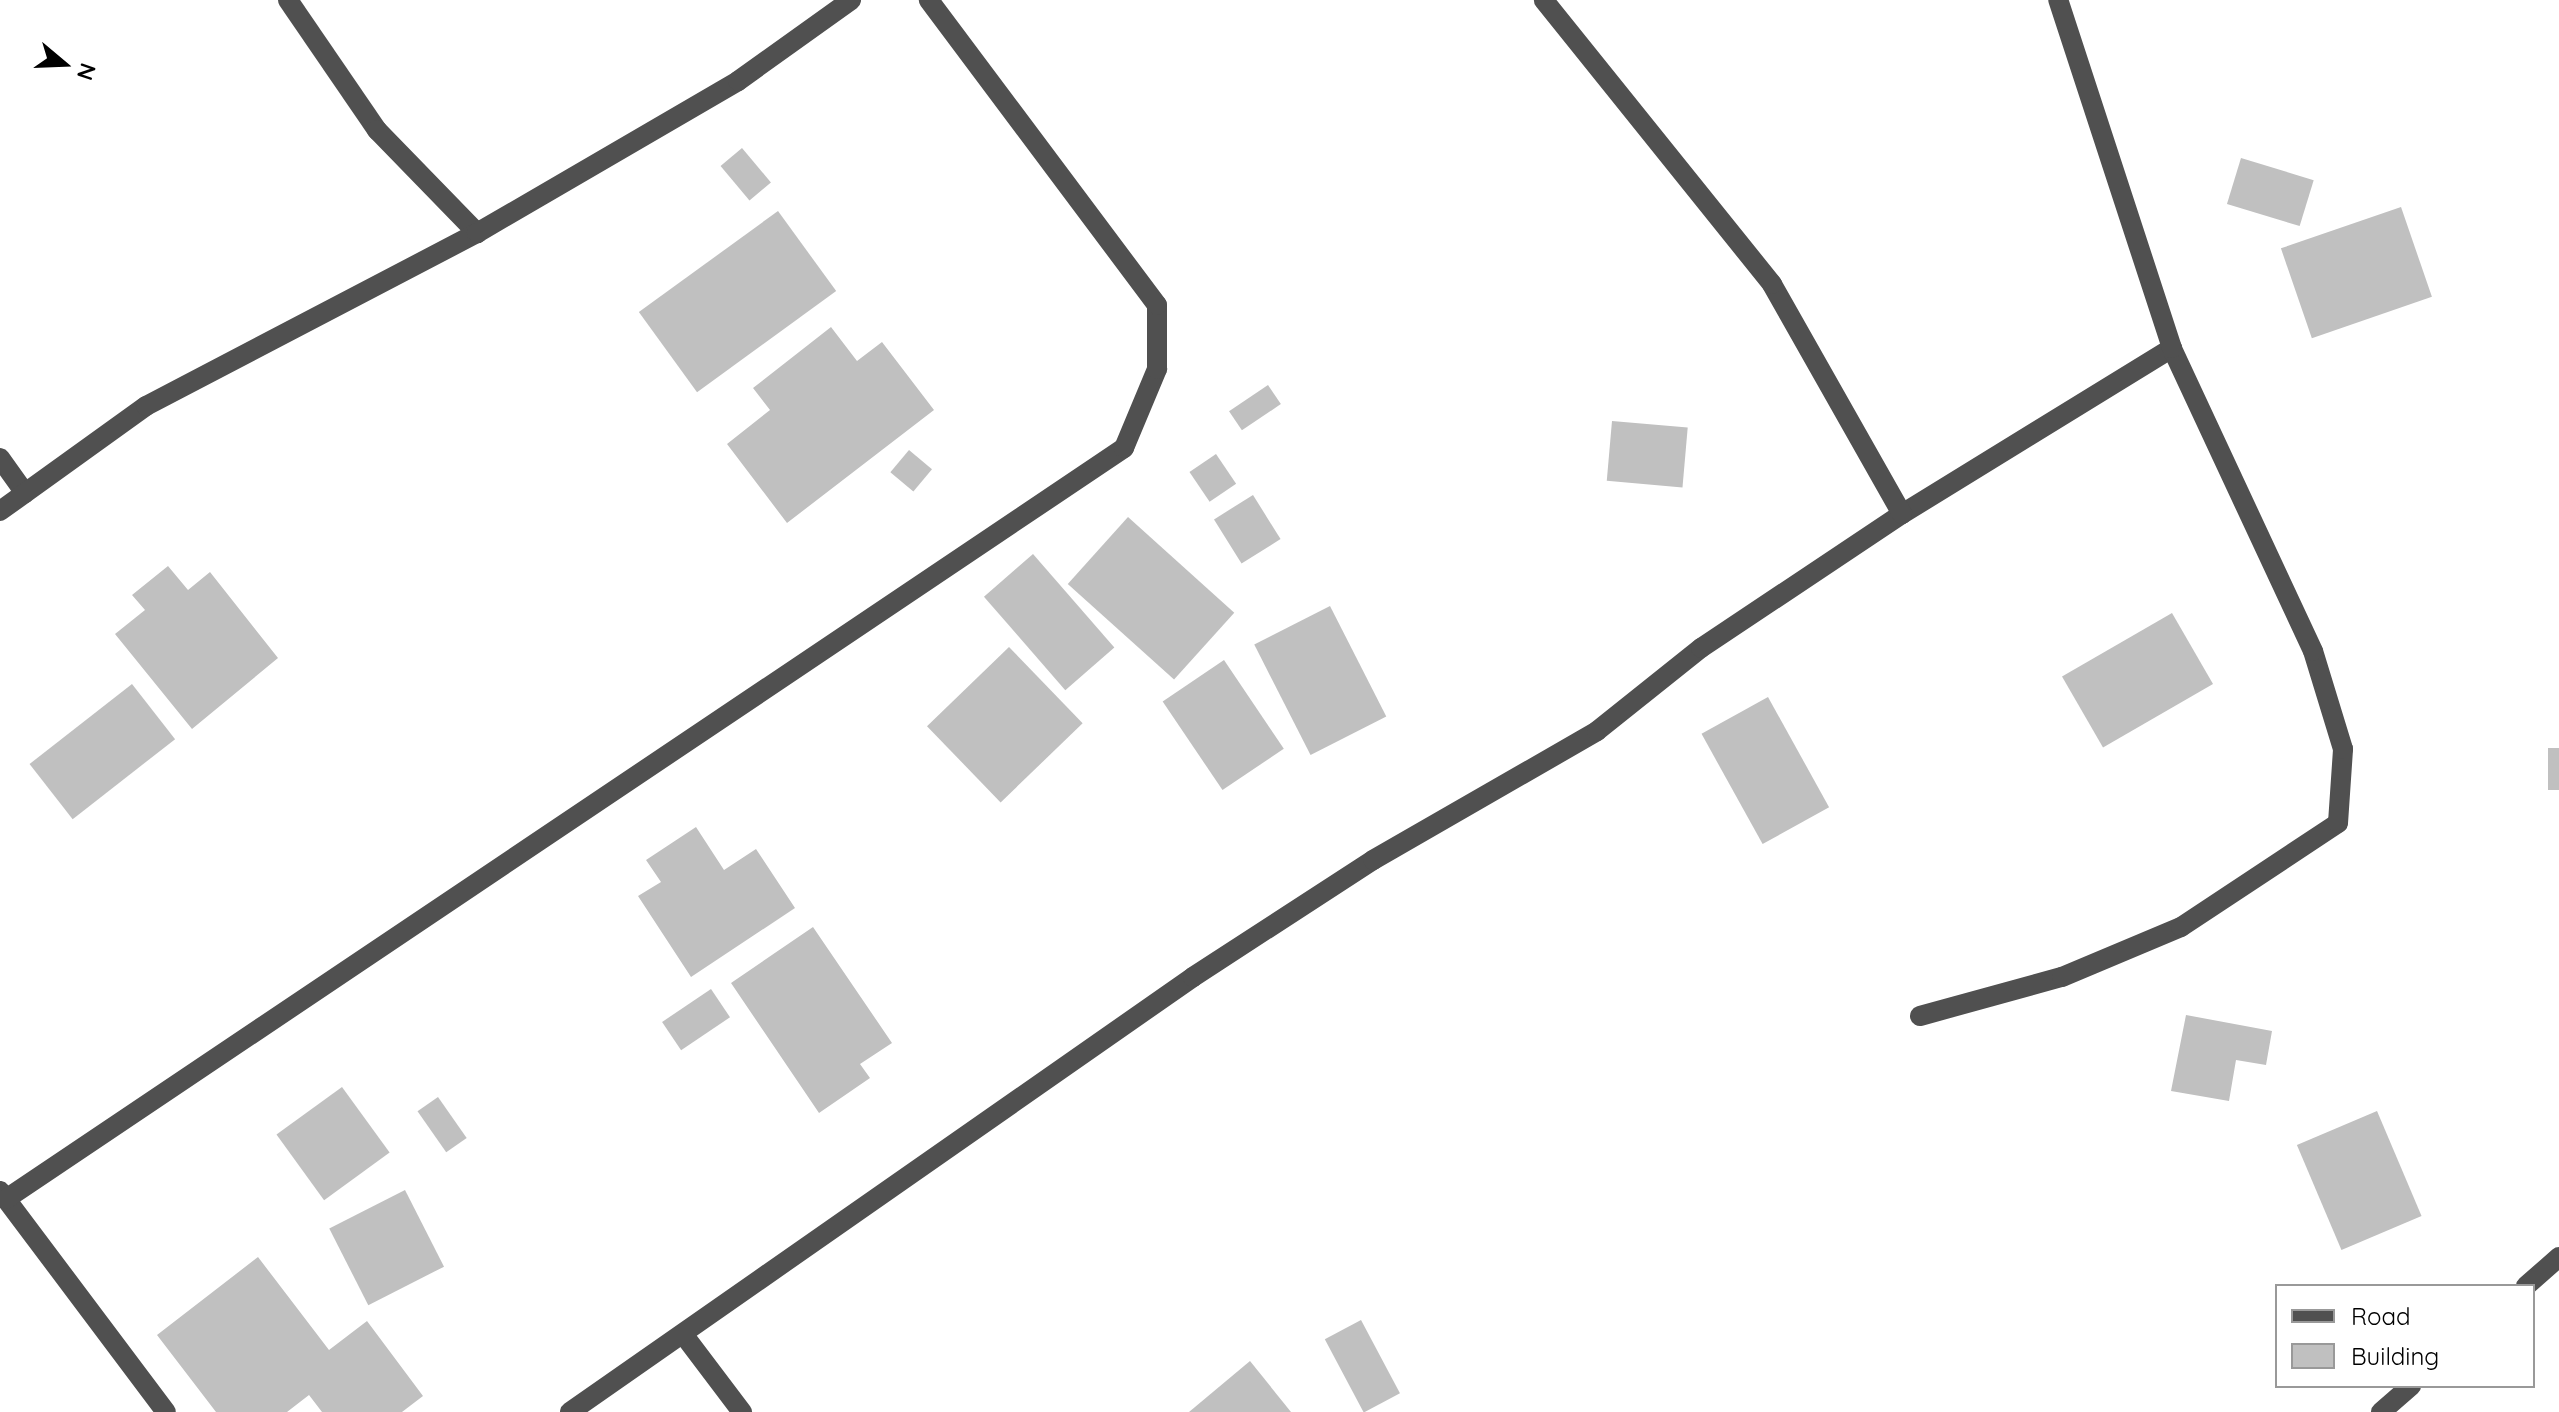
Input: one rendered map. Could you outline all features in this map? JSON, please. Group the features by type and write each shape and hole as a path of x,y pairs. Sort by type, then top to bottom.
{"street":[{"path":"288,0 377,130 477,233"},
{"path":"0,511 146,406 477,233 738,81 851,0"},
{"path":"166,1412 3,1195 1124,448 1157,369 1157,305 929,0"},
{"path":"1544,0 1772,284 1902,514"},
{"path":"1920,1016 2062,977 2181,927 2338,823 2343,749 2313,651 2172,348 2058,0"},
{"path":"570,1412 1193,977 1373,860 1597,731 1701,648 1902,514 2172,348"},
{"path":"0,458 25,493"},
{"path":"2528,1284 2559,1257"},
{"path":"683,1334 742,1412"},
{"path":"2381,1412 2409,1388"}],"building":[{"path":"742,148 771,182 749,200 721,166"},
{"path":"2241,158 2314,180 2300,226 2227,204"},
{"path":"2401,207 2432,297 2312,338 2281,248"},
{"path":"778,211 836,291 697,392 639,312"},
{"path":"831,327 857,361 882,342 934,410 787,523 727,444 770,410 753,388"},
{"path":"1268,385 1281,404 1242,430 1229,411"},
{"path":"1612,421 1688,428 1682,487 1607,481"},
{"path":"909,450 932,469 913,491 890,472"},
{"path":"1216,454 1236,484 1210,502 1189,472"},
{"path":"1253,495 1281,539 1242,563 1214,519"},
{"path":"1128,517 1234,613 1174,680 1068,584"},
{"path":"1033,554 1114,648 1065,690 984,597"},
{"path":"168,566 188,590 210,572 278,658 192,729 115,634 145,610 132,595"},
{"path":"1330,606 1386,716 1311,755 1254,645"},
{"path":"2172,613 2213,684 2103,748 2062,676"},
{"path":"1009,647 1083,723 1001,802 927,726"},
{"path":"1224,660 1284,749 1222,790 1163,701"},
{"path":"132,684 175,739 73,819 30,764"},
{"path":"1768,697 1829,807 1763,844 1702,734"},
{"path":"2548,748 2559,748 2559,790 2548,790"},
{"path":"696,827 724,870 756,849 795,908 691,977 638,896 661,882 646,860"},
{"path":"813,927 892,1043 860,1064 870,1078 819,1113 731,983"},
{"path":"711,989 730,1017 681,1050 662,1022"},
{"path":"2186,1015 2272,1031 2266,1065 2236,1060 2229,1101 2171,1091"},
{"path":"342,1087 390,1153 324,1200 276,1135"},
{"path":"438,1097 467,1138 446,1152 418,1111"},
{"path":"2377,1111 2422,1216 2341,1250 2297,1145"},
{"path":"405,1190 444,1267 368,1305 329,1229"},
{"path":"258,1257 329,1350 367,1321 423,1396 402,1412 322,1412 309,1395 287,1412 216,1412 157,1335"},
{"path":"1361,1320 1400,1393 1363,1412 1325,1339"},
{"path":"1250,1361 1291,1412 1189,1412"}]}
